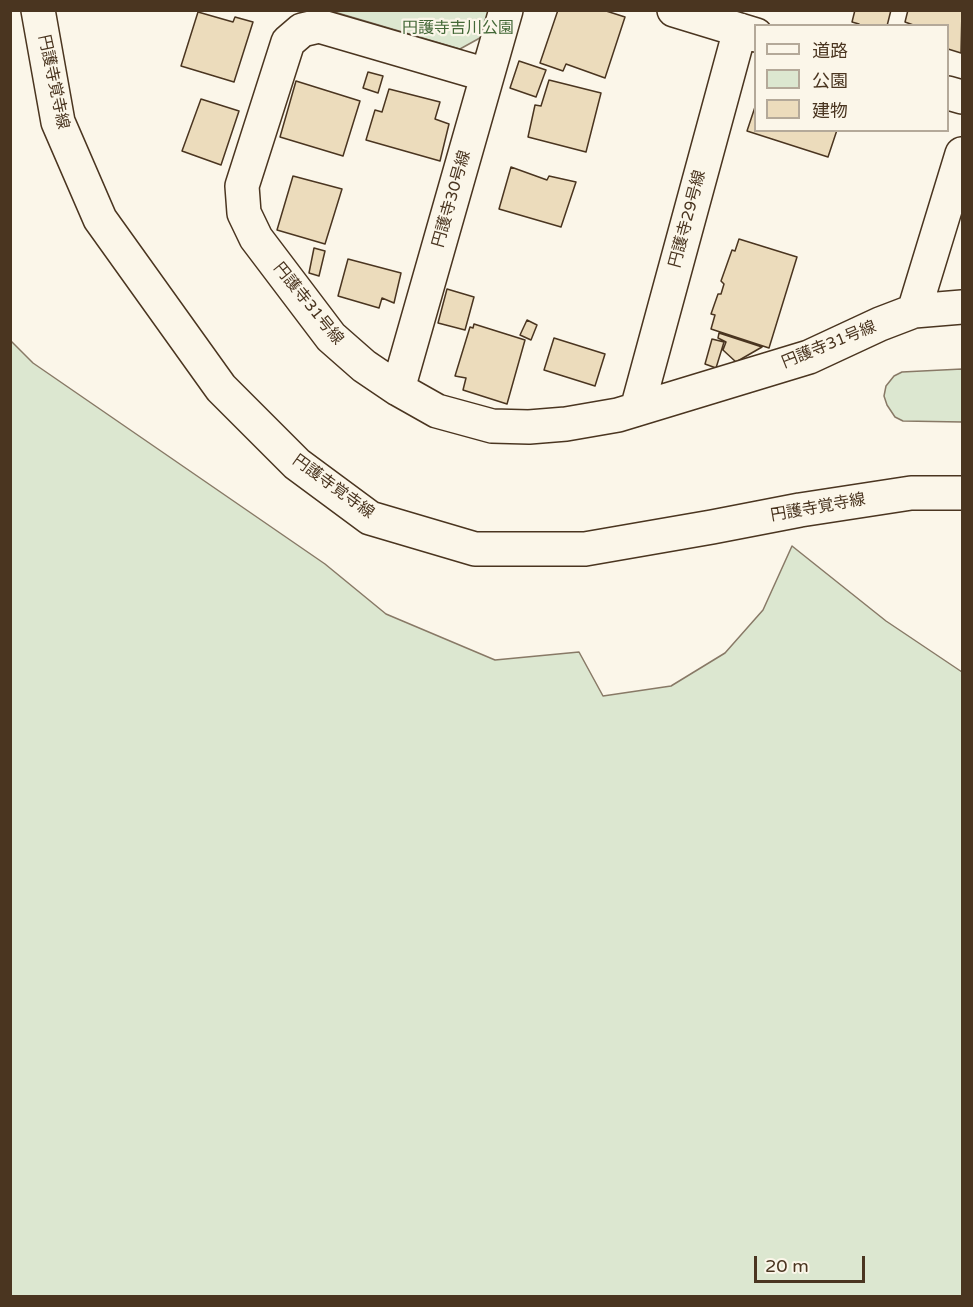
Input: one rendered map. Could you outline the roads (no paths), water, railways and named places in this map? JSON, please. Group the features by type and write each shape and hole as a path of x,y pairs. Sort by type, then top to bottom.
{"street":[{"name":"円護寺覚寺線","path":"38,10 58,122 100,219 221,388 297,464 370,518 476,549 585,549 900,494 963,493"},
{"name":"円護寺30号線","path":"398,389 506,10"},
{"path":"674,10 748,33"},
{"name":"円護寺31号線","path":"487,75 319,26 302,30 288,42 242,186 244,213 256,237 331,337 364,366 437,411 492,426 529,427 567,424 618,415 809,357 914,311 963,307"},
{"name":"円護寺29号線","path":"637,409 748,33"},
{"path":"914,311 963,154"}],"park label":[{"name":"円護寺吉川公園","path":"458,29"}]}
